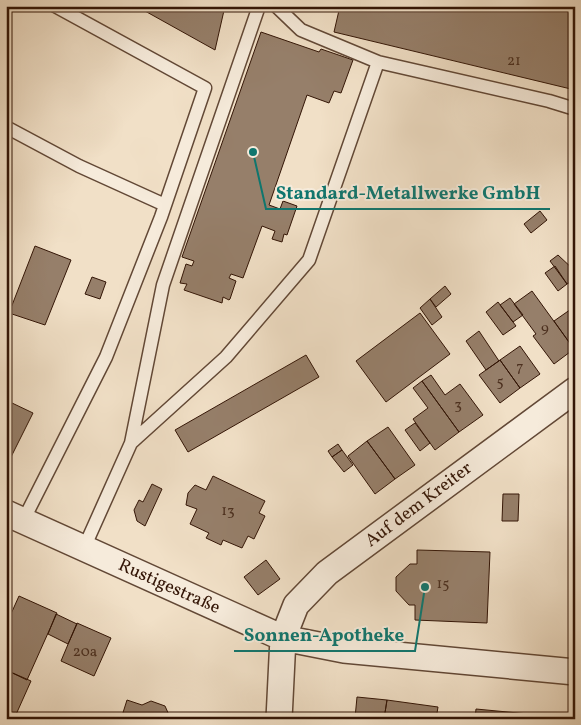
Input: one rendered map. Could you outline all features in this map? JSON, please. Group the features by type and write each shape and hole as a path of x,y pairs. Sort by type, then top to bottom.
{"street":[{"name":"Auf dem Kreiter","path":"279,719 283,638 296,604 327,573 575,390"},
{"name":"Rustigestraße","path":"15,517 283,638 344,650 575,672"}],"lane":[{"path":"15,517 106,357 165,205 205,88 55,6"},
{"path":"84,548 131,443 164,285 259,6"},
{"path":"276,6 301,30 378,62 549,101 575,109"},
{"path":"131,443 226,357 309,260 378,62"},
{"path":"6,127 79,166 165,205"}],"building":[{"path":"136,6 225,6 215,50"},
{"path":"340,6 575,6 575,90 334,32"},
{"path":"261,32 319,52 321,49 353,60 341,93 334,91 329,103 307,95 269,205 280,209 283,201 297,206 287,235 284,234 282,242 272,239 275,231 262,226 243,278 231,274 229,278 236,281 230,299 223,297 222,303 184,290 187,284 180,283 186,264 192,266 194,261 182,257"},
{"path":"540,211 547,220 531,233 524,224"},
{"path":"35,246 71,260 45,325 9,313"},
{"path":"558,255 575,271 575,279 567,284 550,261"},
{"path":"555,266 567,284 558,291 545,273"},
{"path":"92,277 106,282 100,299 85,294"},
{"path":"445,286 451,294 436,307 430,299"},
{"path":"532,291 574,349 554,364 533,336 536,334 514,304"},
{"path":"510,298 523,315 513,322 500,305"},
{"path":"430,299 442,317 432,325 420,308"},
{"path":"498,302 516,326 503,335 486,312"},
{"path":"575,308 574,349 554,321"},
{"path":"420,313 450,354 386,402 356,361"},
{"path":"479,331 499,361 486,370 466,341"},
{"path":"520,346 540,374 520,388 500,360"},
{"path":"306,355 319,377 188,452 175,430"},
{"path":"500,360 520,388 500,403 479,375"},
{"path":"431,375 445,395 460,384 483,415 459,432 422,381"},
{"path":"422,381 459,432 435,450 413,419 428,408 413,388"},
{"path":"6,403 10,406 12,403 33,413 7,465"},
{"path":"415,423 430,443 420,451 405,430"},
{"path":"388,427 415,465 395,479 367,441"},
{"path":"367,441 395,479 375,494 348,456"},
{"path":"338,444 342,450 332,457 328,451"},
{"path":"342,450 353,465 344,472 332,457"},
{"path":"213,476 265,501 259,513 265,516 254,539 248,536 242,548 223,540 221,545 206,538 209,533 190,524 197,509 186,505 188,493 195,485 206,490"},
{"path":"152,484 162,489 145,526 137,521 134,510 139,500 143,502"},
{"path":"503,494 519,494 518,521 502,521"},
{"path":"417,550 490,552 487,623 415,620 415,605 409,605 396,591 396,577 410,564 417,564"},
{"path":"266,560 280,579 258,595 244,577"},
{"path":"19,596 57,613 27,680 6,670 6,625"},
{"path":"56,614 77,624 68,644 48,634"},
{"path":"77,623 111,638 94,676 61,661"},
{"path":"6,670 31,681 14,719 6,719"},
{"path":"357,697 387,700 384,719 355,718"},
{"path":"127,700 142,705 151,701 165,706 169,715 179,719 121,719"},
{"path":"387,700 438,707 436,719 384,719"},
{"path":"476,709 539,715 539,719 475,719"},
{"path":"325,714 355,718 363,719 325,719"},
{"path":"539,715 575,718 575,719 539,719"}],"place":[{"name":"Standard-Metallwerke GmbH","path":"253,152"},
{"name":"Sonnen-Apotheke","path":"425,587"}]}
